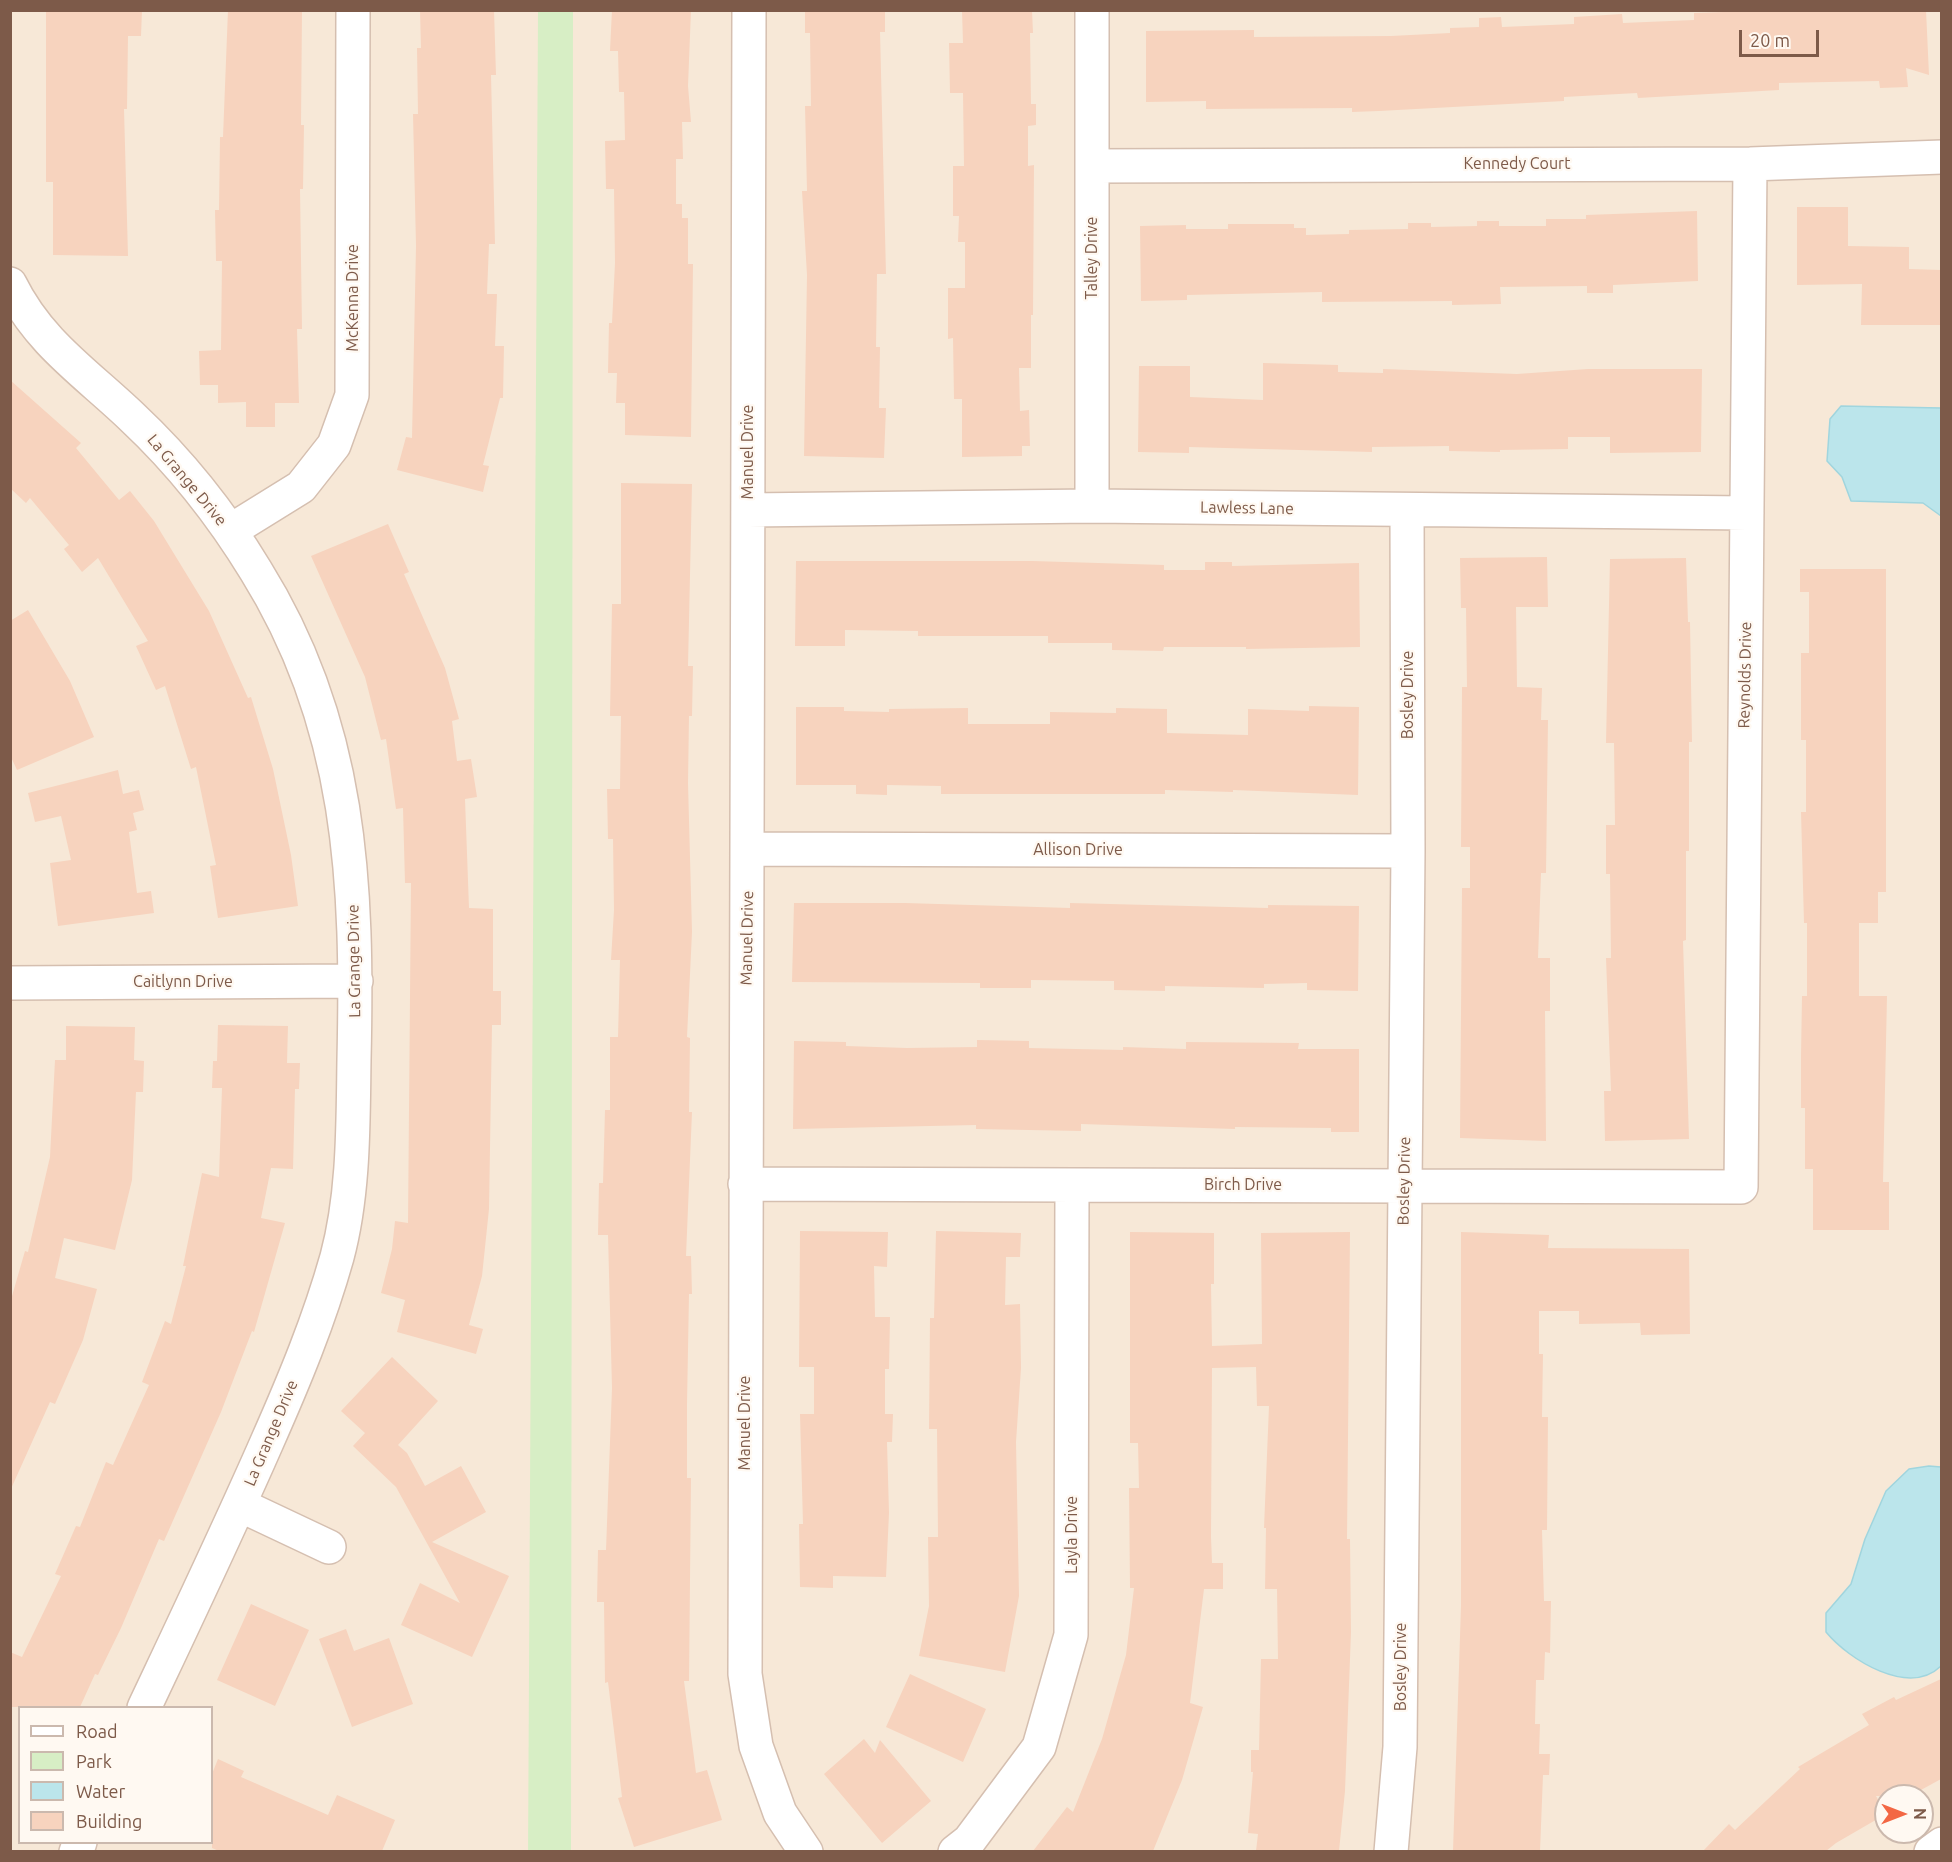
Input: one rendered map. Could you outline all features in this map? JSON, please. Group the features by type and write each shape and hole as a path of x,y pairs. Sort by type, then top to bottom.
{"street":[{"name":"McKenna Drive","path":"230,531 301,487 333,445 352,395 353,10"},
{"name":"Manuel Drive","path":"749,10 745,1674 756,1746 780,1812 806,1851"},
{"name":"Talley Drive","path":"1092,10 1092,506"},
{"name":"Kennedy Court","path":"1092,166 1750,164 1941,157"},
{"name":"Reynolds Drive","path":"1741,1187 1750,164"},
{"name":"La Grange Drive","path":"10,284 22,307 51,345 134,419 174,461 230,531 258,572 286,624 313,687 333,748 345,812 352,874 356,981 350,1172 338,1252 313,1337 240,1505 144,1706"},
{"name":"Lawless Lane","path":"748,510 1092,506 1747,513"},
{"name":"Bosley Drive","path":"1391,1851 1400,1747 1403,1186 1408,851 1407,510"},
{"name":"Allison Drive","path":"748,849 1408,851"},
{"name":"Caitlynn Drive","path":"10,983 356,981"},
{"name":"Birch Drive","path":"745,1184 1741,1187"},
{"name":"Layla Drive","path":"955,1851 969,1841 1039,1747 1071,1635 1072,1185"},
{"path":"240,1505 329,1547"},
{"path":"1931,1851 1941,1844"}],"shaded area":[{"path":"11,11 1941,11 1941,1851 11,1852"}],"green space":[{"path":"573,10 571,1851 528,1852 538,11"}],"water":[{"path":"1841,406 1941,408 1941,516 1923,503 1851,501 1842,477 1827,461 1830,419"},
{"path":"1941,1467 1941,1666 1928,1675 1913,1678 1880,1671 1849,1653 1826,1632 1826,1613 1851,1584 1865,1539 1886,1491 1909,1469"}],"building":[{"path":"46,10 142,10 141,36 128,36 127,109 124,109 128,256 53,255 53,182 46,182"},
{"path":"228,10 302,10 301,125 304,125 303,189 300,189 302,329 297,329 299,403 275,403 275,427 246,427 246,402 218,403 218,385 200,385 199,351 221,350 222,261 216,261 215,210 219,210 220,137 223,137"},
{"path":"420,10 494,10 496,75 491,75 495,244 489,244 487,294 497,294 495,346 504,346 503,398 500,398 483,465 489,466 483,492 397,470 406,437 412,438 416,246 413,114 418,114 417,48 421,48"},
{"path":"612,10 691,10 688,86 691,122 682,122 683,159 676,159 676,204 682,204 682,218 688,218 688,264 693,264 691,437 625,435 625,403 616,403 617,373 608,373 609,323 612,323 615,263 614,189 606,189 605,141 625,140 624,92 619,92 618,51 610,51"},
{"path":"805,10 885,10 885,32 880,32 886,274 877,274 876,347 880,347 879,408 886,408 884,458 804,456 807,275 802,191 807,191 805,106 811,106 810,33 805,33"},
{"path":"962,10 1032,10 1031,104 1036,104 1036,125 1028,126 1028,166 1034,165 1033,315 1031,315 1031,368 1019,368 1020,411 1029,410 1030,446 1022,446 1022,456 962,457 962,399 954,399 953,338 948,339 948,288 965,288 965,242 958,242 959,216 953,216 953,166 964,166 963,93 950,93 949,43 963,43"},
{"path":"1783,10 1926,10 1929,75 1906,68 1908,87 1880,88 1879,81 1779,83 1779,90 1638,98 1637,93 1564,97 1564,101 1352,112 1352,108 1206,109 1206,101 1146,102 1146,31 1254,30 1254,37 1391,36 1450,33 1450,28 1479,27 1479,18 1501,17 1502,27 1574,24 1574,17 1622,14 1623,23 1694,20 1694,13"},
{"path":"1797,207 1848,207 1848,246 1909,247 1909,269 1941,270 1941,325 1861,325 1862,284 1797,285"},
{"path":"1697,211 1698,281 1613,285 1613,293 1587,293 1587,286 1500,287 1501,304 1452,305 1452,301 1322,302 1322,292 1187,295 1187,300 1141,301 1140,226 1186,225 1186,229 1228,229 1228,224 1294,224 1294,228 1306,228 1306,235 1349,234 1349,230 1408,229 1408,223 1431,223 1431,227 1477,226 1477,221 1499,221 1499,226 1546,226 1546,219 1586,219 1586,215"},
{"path":"1263,363 1338,365 1338,372 1383,373 1383,369 1517,374 1588,369 1702,369 1701,452 1610,453 1610,437 1568,437 1568,449 1500,450 1500,452 1449,451 1449,446 1372,447 1372,452 1189,447 1189,453 1138,452 1139,366 1190,366 1190,397 1263,400"},
{"path":"10,380 81,443 76,448 119,500 130,491 154,521 209,611 248,698 251,697 273,769 291,855 298,906 218,918 210,866 216,865 196,767 191,769 165,686 156,690 136,646 148,641 98,558 82,572 64,549 69,545 30,498 26,503 10,488"},
{"path":"621,483 692,484 688,666 693,666 692,716 689,716 688,783 692,932 687,1037 690,1038 689,1112 692,1112 686,1256 691,1256 692,1294 689,1294 687,1404 687,1478 691,1478 689,1681 684,1681 696,1773 707,1770 722,1820 634,1847 618,1798 622,1797 608,1682 605,1683 604,1602 597,1602 598,1550 606,1550 612,1388 608,1235 598,1235 599,1183 603,1183 605,1110 610,1110 610,1037 618,1037 620,960 611,960 614,910 613,839 608,839 607,789 620,789 621,716 610,716 612,604 621,604"},
{"path":"388,524 409,572 404,574 445,668 459,719 452,721 457,761 471,759 477,797 465,799 469,908 493,909 493,991 501,991 501,1025 492,1025 489,1209 482,1276 469,1325 483,1329 476,1354 397,1332 405,1300 381,1293 392,1249 395,1221 408,1223 411,883 405,883 403,808 396,809 386,739 381,740 365,677 311,556"},
{"path":"1547,557 1548,607 1516,607 1517,687 1542,688 1541,720 1548,720 1546,873 1541,873 1538,958 1550,958 1550,1011 1545,1011 1546,1141 1460,1138 1462,888 1470,888 1470,847 1461,847 1462,687 1467,687 1466,608 1461,608 1460,558"},
{"path":"1686,558 1688,622 1690,622 1692,742 1689,742 1689,851 1686,851 1686,940 1683,941 1689,1139 1605,1141 1604,1091 1611,1091 1606,958 1611,958 1610,874 1606,874 1606,825 1615,825 1614,743 1606,743 1610,559"},
{"path":"796,561 1032,561 1164,565 1164,570 1205,570 1205,562 1232,562 1232,566 1359,563 1360,647 1246,649 1246,647 1164,647 1163,651 1112,650 1112,643 1048,643 1048,636 918,636 918,631 845,630 845,646 795,646"},
{"path":"1800,569 1886,569 1886,892 1878,892 1878,923 1859,923 1859,996 1887,996 1883,1182 1889,1182 1889,1230 1813,1230 1813,1169 1805,1169 1805,1108 1801,1108 1802,996 1807,996 1807,923 1804,923 1801,812 1806,812 1806,740 1801,740 1801,653 1809,653 1809,592 1800,592"},
{"path":"28,610 70,681 94,737 17,770 10,755 10,621"},
{"path":"1309,706 1359,707 1358,795 1233,790 1233,792 1165,790 1165,794 941,794 941,786 887,785 887,795 856,794 856,785 796,785 796,707 844,707 844,711 889,712 889,709 968,708 968,724 1050,724 1050,712 1116,713 1116,708 1167,709 1167,733 1248,735 1248,709 1309,711"},
{"path":"118,770 123,794 139,790 144,810 133,813 137,830 129,832 137,893 151,891 154,913 58,926 50,863 71,860 61,816 35,822 28,793"},
{"path":"794,903 905,903 1070,908 1070,903 1268,908 1268,905 1359,906 1358,991 1307,990 1307,983 1264,984 1264,988 1165,986 1165,991 1114,990 1114,981 1031,980 1031,988 980,988 980,983 792,982"},
{"path":"218,1025 288,1026 287,1063 300,1063 299,1089 295,1089 293,1169 271,1168 261,1218 285,1223 254,1332 252,1331 221,1412 164,1541 159,1539 121,1628 98,1675 95,1674 80,1706 10,1707 10,1652 22,1657 61,1576 55,1574 76,1526 80,1527 106,1462 113,1465 149,1385 142,1382 165,1321 171,1324 186,1266 183,1266 202,1173 219,1177 222,1088 212,1088 213,1061 217,1061"},
{"path":"66,1026 135,1027 134,1060 144,1061 143,1092 136,1092 132,1180 115,1250 64,1238 55,1278 97,1289 83,1340 55,1404 50,1402 10,1491 10,1303 25,1251 28,1252 50,1157 55,1060 66,1060"},
{"path":"977,1040 1029,1041 1029,1048 1186,1049 1186,1042 1299,1043 1298,1049 1359,1049 1359,1132 1331,1132 1331,1128 1235,1127 1235,1129 1081,1124 1081,1131 976,1129 976,1125 793,1129 794,1041 846,1042 846,1046 907,1048 977,1047"},
{"path":"800,1231 888,1232 887,1267 874,1266 875,1317 890,1317 889,1369 885,1369 885,1414 893,1414 892,1442 887,1442 889,1513 886,1577 833,1576 833,1588 800,1587 799,1524 803,1524 800,1414 814,1414 814,1367 799,1367"},
{"path":"936,1231 1021,1233 1020,1257 1006,1257 1005,1305 1020,1304 1021,1368 1016,1442 1019,1596 1005,1672 919,1656 929,1606 928,1537 938,1537 937,1429 929,1429 930,1318 934,1318"},
{"path":"1130,1232 1214,1233 1214,1284 1211,1284 1212,1346 1262,1344 1261,1233 1350,1232 1347,1539 1350,1539 1351,1632 1345,1791 1339,1851 1256,1851 1258,1834 1248,1833 1253,1772 1251,1772 1251,1750 1259,1750 1261,1659 1278,1659 1277,1589 1265,1589 1266,1528 1264,1528 1269,1406 1257,1406 1256,1367 1212,1368 1212,1563 1223,1563 1223,1589 1204,1589 1190,1703 1203,1707 1182,1780 1153,1851 1033,1851 1067,1807 1073,1812 1102,1739 1126,1655 1134,1588 1130,1588 1129,1488 1139,1488 1138,1443 1130,1443"},
{"path":"1461,1232 1549,1235 1548,1248 1689,1249 1690,1334 1641,1335 1640,1323 1579,1324 1579,1311 1539,1311 1539,1354 1543,1354 1542,1417 1548,1417 1547,1530 1542,1530 1544,1601 1551,1601 1550,1653 1545,1652 1544,1680 1536,1680 1535,1724 1540,1724 1539,1754 1550,1754 1549,1775 1543,1775 1540,1851 1453,1851 1461,1606"},
{"path":"392,1357 438,1401 398,1445 407,1453 425,1486 461,1466 486,1512 432,1542 509,1576 472,1657 401,1625 420,1583 460,1603 396,1487 353,1446 365,1433 341,1411"},
{"path":"251,1604 309,1630 275,1706 217,1680"},
{"path":"346,1629 354,1651 389,1638 413,1704 352,1727 319,1639"},
{"path":"910,1674 986,1709 963,1762 886,1727"},
{"path":"1941,1679 1941,1779 1932,1784 1874,1784 1874,1821 1826,1851 1703,1851 1729,1824 1735,1830 1800,1769 1798,1767 1869,1725 1862,1714 1894,1697 1896,1700"},
{"path":"864,1739 875,1753 880,1740 931,1801 882,1843 824,1774"},
{"path":"218,1759 244,1771 241,1777 328,1815 337,1795 395,1820 382,1851 219,1851 212,1848 213,1772"}]}
